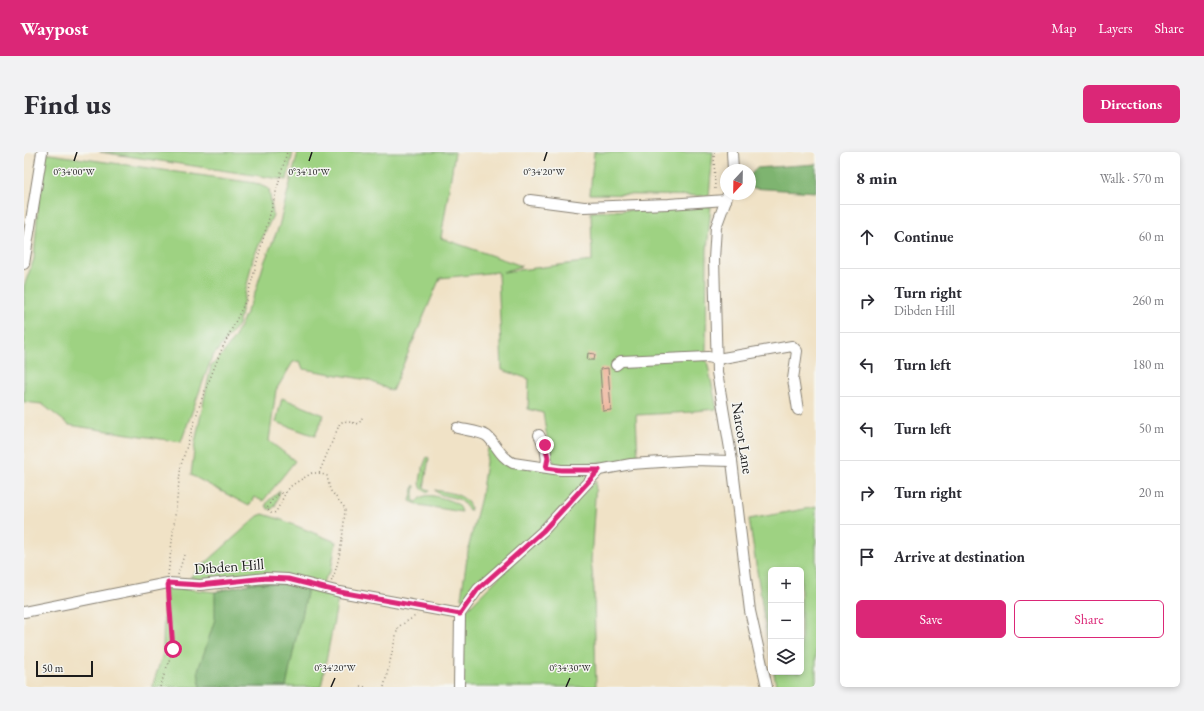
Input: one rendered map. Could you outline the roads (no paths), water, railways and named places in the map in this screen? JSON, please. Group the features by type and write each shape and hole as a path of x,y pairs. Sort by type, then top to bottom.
{"street":[{"path":"24,264 42,152"},
{"path":"732,152 733,164"},
{"path":"530,200 584,207 669,204 720,198"},
{"name":"Narcot Lane","path":"726,200 716,227 714,259 717,372 732,461 750,611 767,687"},
{"path":"616,365 621,361 708,357 717,359 789,345 794,346 797,352 793,379 798,410"},
{"path":"457,428 487,436 506,460 561,470 599,470 631,464 692,460 732,461"},
{"path":"539,435 545,445 548,458 546,468"},
{"path":"459,687 460,614 478,589 543,531 599,470"},
{"name":"Dibden Hill","path":"24,612 172,583 200,585 266,578 288,579 328,589 460,614"}]}
